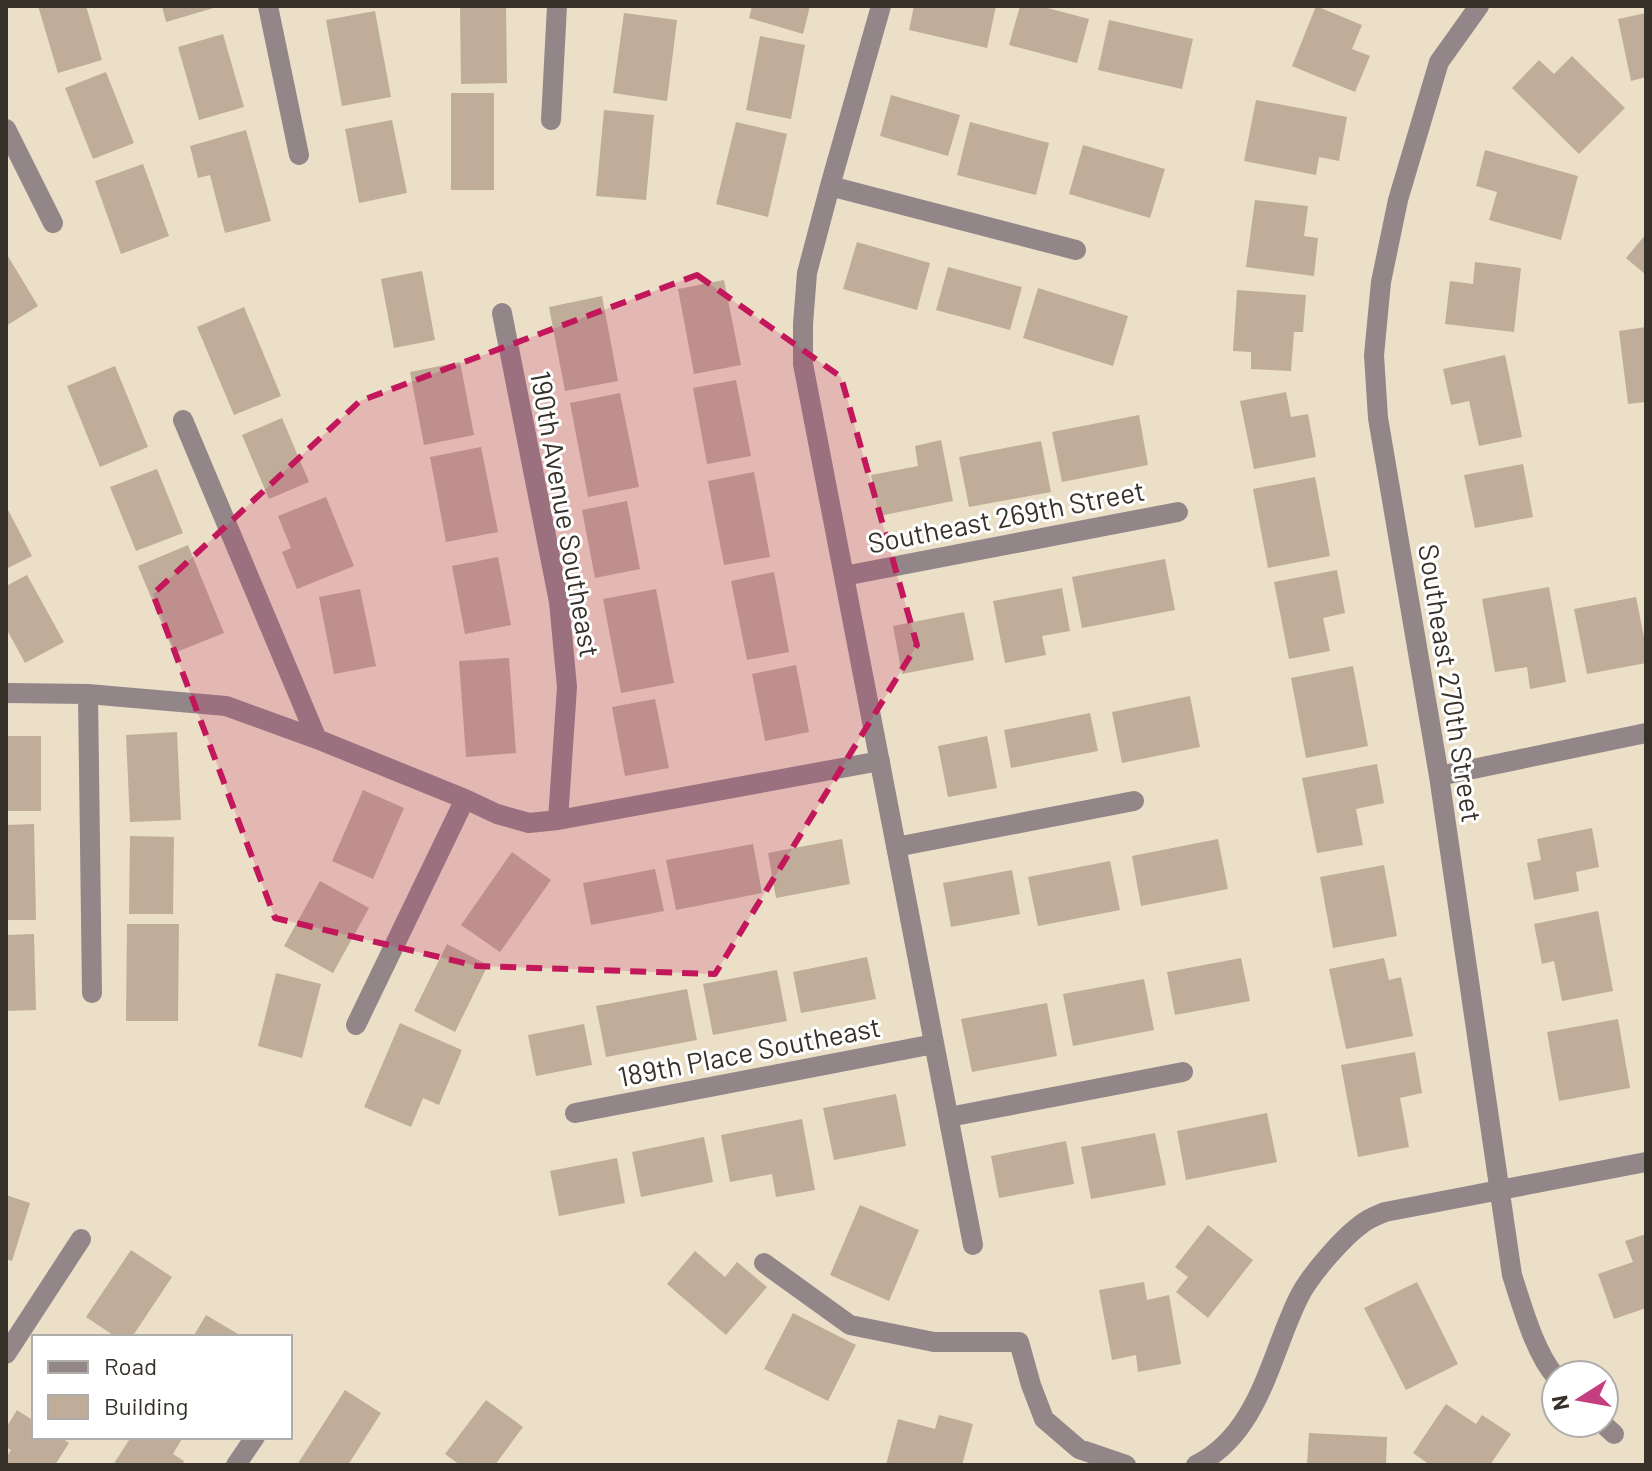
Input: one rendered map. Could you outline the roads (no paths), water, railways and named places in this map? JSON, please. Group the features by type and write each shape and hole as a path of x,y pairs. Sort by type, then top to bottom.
{"street":[{"path":"268,6 299,155"},
{"path":"551,120 557,6"},
{"name":"Southeast 269th Street","path":"881,6 807,273 803,364 973,1245"},
{"name":"Southeast 270th Street","path":"1479,6 1439,62 1434,77 1398,200 1381,282 1374,355 1378,418 1439,776 1512,1275 1526,1320 1544,1359"},
{"path":"6,129 53,223"},
{"path":"830,186 1076,250"},
{"name":"190th Avenue Southeast","path":"502,313 559,602 567,687 558,820"},
{"path":"183,420 317,739"},
{"name":"Southeast 269th Street","path":"844,576 1178,512"},
{"path":"6,693 88,694 226,706 317,739 497,814 529,823 880,761"},
{"path":"88,694 92,993"},
{"path":"1439,776 1646,733"},
{"path":"356,1025 465,799"},
{"path":"896,847 1134,801"},
{"name":"189th Place Southeast","path":"575,1113 934,1044"},
{"path":"949,1117 1183,1072"},
{"path":"1196,1465 1211,1457 1233,1436 1263,1388 1300,1295 1332,1251 1363,1223 1385,1212 1646,1162"},
{"path":"6,1354 81,1239"},
{"path":"764,1263 850,1325 934,1342 1019,1342 1044,1419 1079,1449 1126,1465"},
{"path":"236,1465 254,1439"}]}
